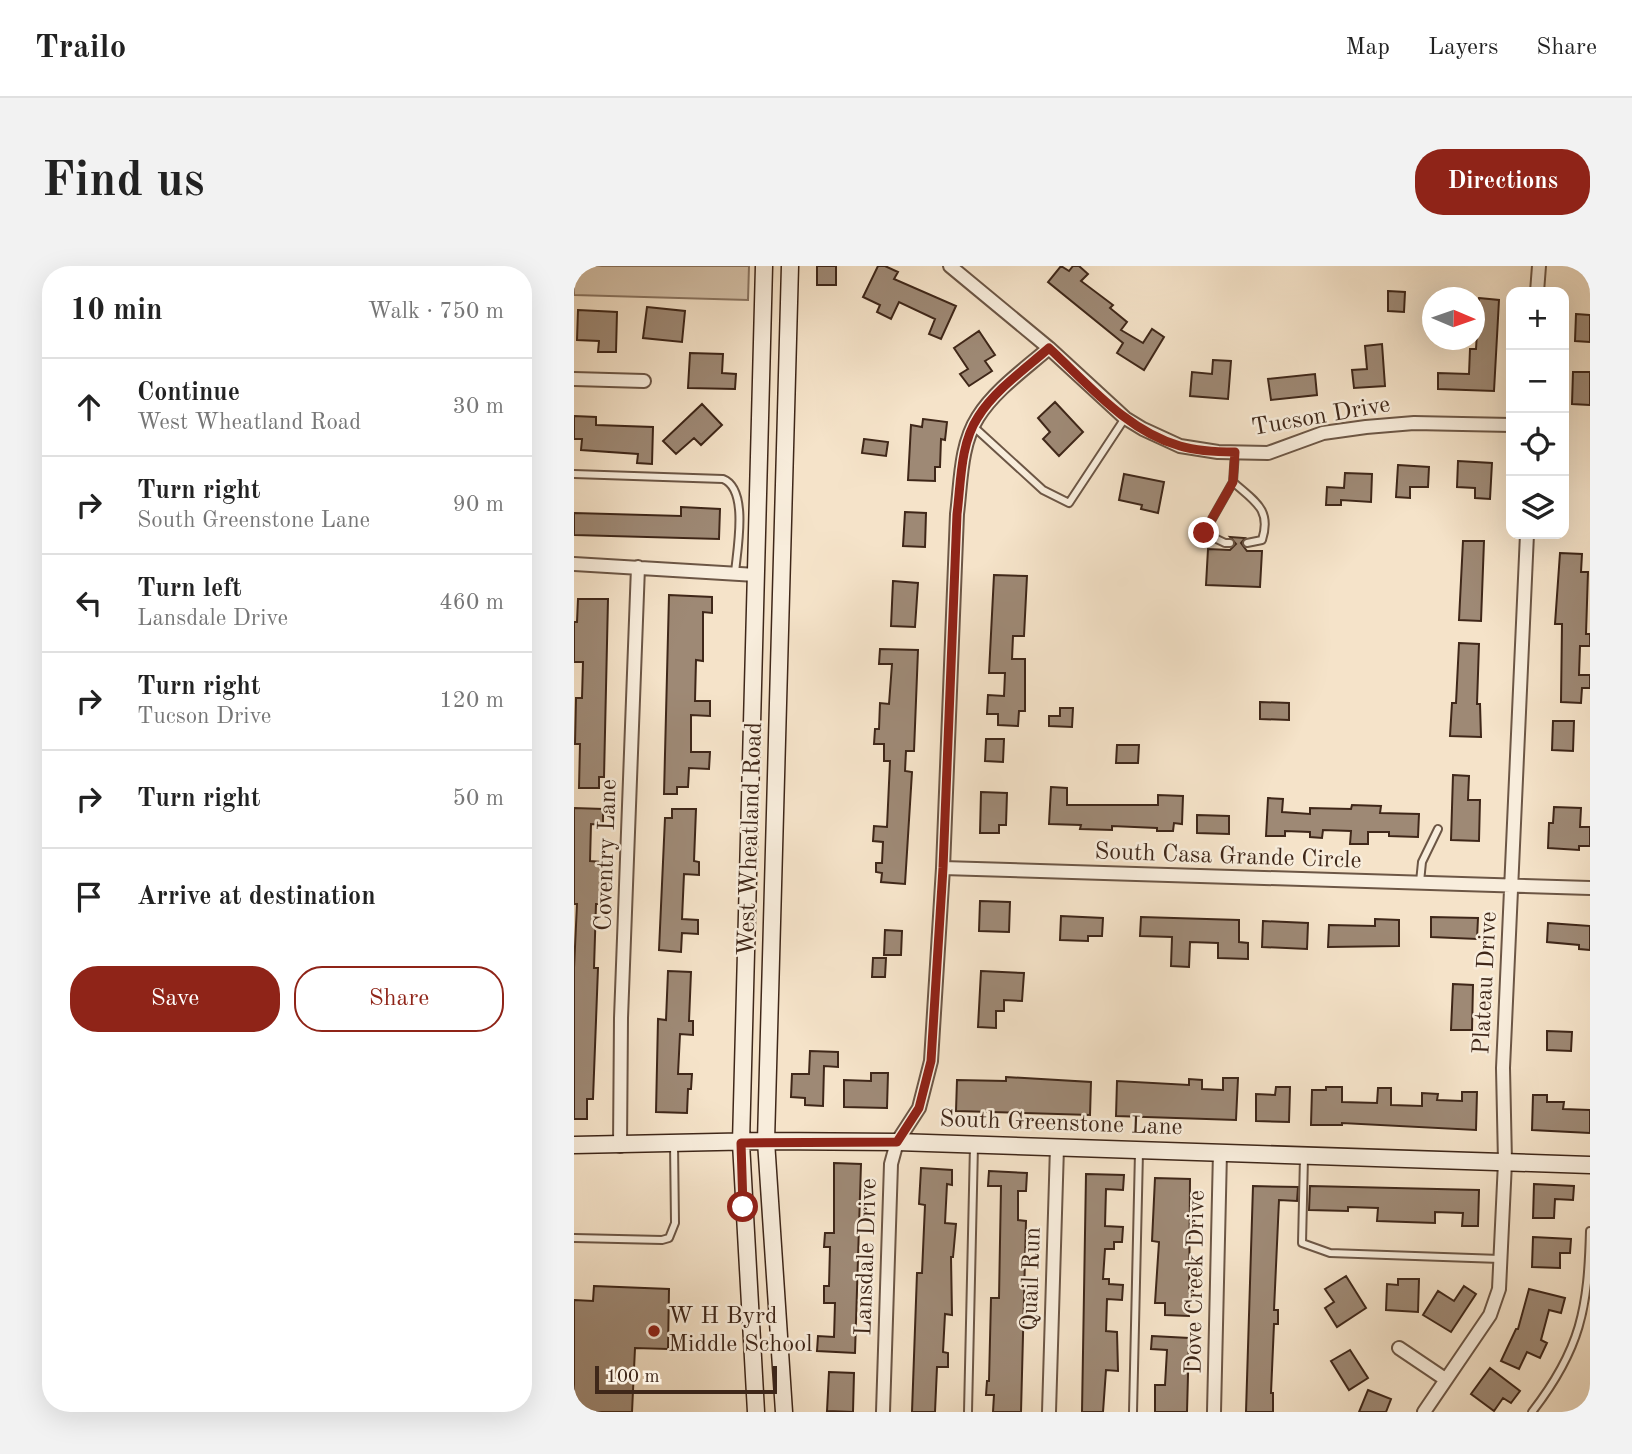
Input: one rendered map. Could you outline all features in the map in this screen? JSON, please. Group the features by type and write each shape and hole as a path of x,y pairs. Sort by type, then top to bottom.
{"main road":[{"name":"West Wheatland Road","path":"756,1412 741,1143 764,266"},
{"name":"West Wheatland Road","path":"784,1412 766,1141 790,266"},
{"name":"South Greenstone Lane","path":"574,1145 766,1141 897,1142 1590,1165"},
{"path":"745,1248 772,1246"}],"street":[{"name":"Tucson Drive","path":"950,266 1049,348 1125,418 1180,446 1268,453 1322,433 1366,427 1414,423 1506,425"},
{"path":"1537,287 1538,266"},
{"name":"Lansdale Drive","path":"883,1412 891,1164 897,1142 919,1108 931,1061 943,868 957,514 963,461 978,417 1000,392 1049,348"},
{"path":"574,379 643,381"},
{"name":"Plateau Drive","path":"1424,1412 1490,1315 1499,1289 1505,1162 1503,1068 1527,539"},
{"path":"574,564 756,575"},
{"name":"Coventry Lane","path":"620,1146 621,1018 638,567"},
{"name":"South Casa Grande Circle","path":"943,868 1590,888"},
{"name":"Quail Run","path":"1049,1412 1057,1147"},
{"name":"Dove Creek Drive","path":"1213,1412 1220,1152"},
{"path":"1399,1348 1445,1379"}],"lane":[{"path":"974,427 1043,490 1069,503 1125,418"},
{"path":"1230,543 1204,533 1233,482 1235,452"},
{"path":"574,474 723,479 730,482 739,502 736,573"},
{"path":"1233,482 1264,512 1267,526 1262,540 1247,543"},
{"path":"1420,884 1422,862 1438,829"},
{"path":"574,1238 669,1238 675,1223 674,1144"},
{"path":"968,1412 974,1144"},
{"path":"1133,1412 1139,1149"},
{"path":"1304,1154 1302,1244 1330,1253 1502,1259"},
{"path":"1532,1412 1574,1345 1583,1318 1590,1231"}],"shaded area":[{"path":"574,266 749,266 748,300 574,295"}],"building":[{"path":"817,266 836,266 836,285 817,285"},
{"path":"878,266 898,272 894,279 956,306 941,339 929,334 935,319 899,302 891,319 877,312 880,305 863,297"},
{"path":"1061,266 1069,271 1073,266 1079,266 1088,274 1081,281 1113,305 1110,308 1127,322 1121,330 1143,343 1152,329 1164,337 1144,370 1117,353 1123,343 1048,282"},
{"path":"1388,291 1405,292 1404,312 1388,311"},
{"path":"1485,299 1499,300 1494,391 1438,389 1438,373 1469,374 1470,350 1485,350"},
{"path":"647,307 685,311 682,342 643,338"},
{"path":"578,310 617,312 616,352 598,352 599,341 577,340"},
{"path":"1576,314 1590,315 1590,342 1575,341"},
{"path":"979,331 995,355 985,361 992,371 969,386 960,374 968,369 954,348"},
{"path":"1382,344 1385,386 1354,388 1352,370 1367,369 1365,346"},
{"path":"690,353 723,354 722,373 736,374 735,389 688,388"},
{"path":"1213,360 1231,361 1228,399 1190,396 1192,372 1212,374"},
{"path":"1573,372 1590,372 1590,405 1572,404"},
{"path":"1315,374 1317,395 1271,400 1268,379"},
{"path":"1055,402 1083,432 1059,456 1043,439 1050,432 1038,418"},
{"path":"702,404 722,425 701,445 694,438 676,454 663,441"},
{"path":"574,416 596,417 596,425 653,427 652,464 637,463 638,454 581,450 582,439 574,439"},
{"path":"923,419 947,422 945,440 941,439 940,467 935,467 935,481 908,480 911,425 922,427"},
{"path":"864,439 888,442 886,456 862,453"},
{"path":"1458,461 1492,463 1490,499 1475,498 1475,488 1457,487"},
{"path":"1398,465 1429,467 1428,487 1410,487 1410,498 1396,497"},
{"path":"1345,473 1372,474 1371,502 1341,500 1341,505 1326,505 1327,487 1344,488"},
{"path":"1124,474 1164,482 1158,513 1141,509 1142,505 1119,500"},
{"path":"681,507 720,509 719,539 574,535 574,513 681,516"},
{"path":"905,512 926,513 925,547 903,546"},
{"path":"1230,537 1245,538 1241,543 1247,551 1262,551 1260,587 1206,585 1208,549 1230,550 1236,544"},
{"path":"1463,541 1484,541 1481,621 1459,620"},
{"path":"1560,553 1582,554 1581,572 1588,572 1586,634 1590,634 1590,646 1580,646 1579,675 1590,675 1590,688 1582,688 1581,703 1561,702 1562,624 1555,624"},
{"path":"994,575 1027,576 1024,636 1013,636 1012,659 1025,659 1025,711 1019,711 1018,726 998,725 998,714 987,714 988,695 1004,696 1005,673 989,673"},
{"path":"893,581 918,583 915,627 891,626"},
{"path":"669,595 712,597 712,613 703,612 703,661 696,660 695,701 710,701 710,716 691,715 691,752 710,752 709,769 689,768 688,787 677,787 677,794 664,794"},
{"path":"578,599 608,599 604,777 599,777 599,788 579,788 580,744 575,744 576,698 582,698 583,662 574,662 574,622 577,622"},
{"path":"1459,643 1479,644 1477,704 1480,704 1481,737 1450,736 1452,703 1456,703"},
{"path":"880,649 918,650 914,751 906,751 905,771 912,772 905,884 881,882 882,873 876,872 876,863 882,863 883,842 873,841 874,826 887,827 890,761 884,761 884,744 874,744 875,729 879,729 880,703 889,704 892,664 879,664"},
{"path":"1260,702 1289,703 1289,720 1260,719"},
{"path":"1060,708 1073,708 1072,727 1049,726 1049,716 1060,716"},
{"path":"1553,721 1574,721 1573,751 1552,750"},
{"path":"986,739 1004,739 1003,762 985,761"},
{"path":"1117,745 1139,745 1138,763 1116,763"},
{"path":"1453,775 1469,776 1468,800 1480,800 1479,841 1451,840"},
{"path":"1051,787 1067,788 1067,805 1158,805 1158,795 1183,796 1182,824 1174,823 1173,831 1157,831 1157,828 1112,826 1112,830 1080,829 1081,825 1049,824"},
{"path":"981,792 1007,793 1006,825 999,825 999,833 980,833"},
{"path":"1268,798 1283,799 1282,812 1310,814 1310,808 1351,809 1352,805 1381,806 1380,813 1419,814 1418,837 1368,832 1368,844 1350,844 1351,831 1323,830 1322,838 1310,837 1310,832 1285,831 1285,836 1266,836"},
{"path":"1554,807 1581,808 1580,827 1590,827 1590,846 1579,846 1579,850 1548,848 1549,823 1553,823"},
{"path":"574,808 603,809 603,825 591,824 590,861 602,862 601,904 596,904 594,968 598,968 593,1099 587,1099 587,1119 574,1119 574,968 577,904 574,904"},
{"path":"672,809 696,809 694,861 699,862 699,875 684,874 682,919 698,920 698,934 682,933 681,952 659,950 665,818 672,818"},
{"path":"1197,815 1229,816 1229,834 1197,833"},
{"path":"980,901 1010,902 1009,932 979,931"},
{"path":"1061,916 1103,918 1102,936 1088,936 1088,941 1060,940"},
{"path":"1141,917 1239,920 1239,942 1248,943 1248,959 1218,958 1218,943 1190,942 1189,967 1171,966 1172,937 1140,936"},
{"path":"1431,917 1478,918 1477,939 1431,937"},
{"path":"1375,919 1399,920 1399,946 1328,947 1329,925 1375,926"},
{"path":"1263,921 1308,923 1307,949 1262,947"},
{"path":"1548,923 1590,926 1590,950 1579,949 1579,945 1547,942"},
{"path":"885,930 902,931 901,955 884,955"},
{"path":"873,958 886,958 885,977 872,977"},
{"path":"668,971 691,972 689,1021 693,1021 693,1035 680,1034 678,1074 692,1074 687,1113 656,1112 658,1019 666,1020"},
{"path":"981,971 1024,973 1022,1001 1004,1000 1004,1011 996,1011 996,1028 978,1027"},
{"path":"1453,984 1473,985 1472,1030 1451,1030"},
{"path":"1547,1031 1572,1032 1571,1051 1547,1050"},
{"path":"810,1051 838,1052 838,1067 824,1066 823,1106 805,1105 805,1098 791,1097 792,1074 809,1074"},
{"path":"871,1073 888,1073 887,1108 844,1107 844,1080 871,1081"},
{"path":"1006,1077 1091,1082 1090,1115 956,1111 957,1080 1006,1081"},
{"path":"1223,1078 1238,1078 1236,1120 1116,1116 1117,1081 1189,1085 1189,1079 1202,1080 1202,1089 1223,1090"},
{"path":"1276,1087 1290,1087 1289,1122 1256,1121 1256,1094 1275,1095"},
{"path":"1326,1087 1342,1087 1342,1102 1377,1103 1378,1088 1391,1088 1391,1105 1422,1106 1422,1093 1438,1094 1437,1100 1462,1101 1462,1092 1477,1092 1476,1130 1342,1123 1311,1125 1312,1090 1326,1090"},
{"path":"1533,1095 1547,1095 1547,1102 1564,1102 1563,1109 1590,1110 1590,1133 1532,1130"},
{"path":"834,1163 861,1164 855,1353 817,1351 818,1336 834,1337 835,1303 824,1303 824,1286 829,1286 830,1247 824,1247 825,1233 834,1233"},
{"path":"921,1168 952,1170 952,1185 947,1184 945,1223 956,1224 951,1257 952,1315 945,1314 943,1352 948,1353 948,1367 937,1367 935,1412 912,1412 917,1273 922,1273 925,1205 919,1204"},
{"path":"989,1171 1027,1173 1026,1191 1018,1191 1018,1220 1026,1221 1021,1412 993,1412 994,1395 986,1395 989,1381 991,1298 999,1298 1001,1186 988,1186"},
{"path":"1086,1174 1124,1175 1123,1190 1106,1189 1105,1226 1123,1227 1122,1242 1114,1242 1114,1249 1105,1249 1103,1279 1109,1279 1109,1284 1123,1285 1122,1300 1107,1299 1106,1331 1117,1332 1118,1371 1106,1370 1103,1412 1082,1412"},
{"path":"1155,1178 1190,1179 1189,1316 1165,1315 1165,1303 1155,1303 1159,1242 1152,1241"},
{"path":"1534,1184 1574,1186 1573,1200 1555,1199 1554,1218 1533,1218"},
{"path":"1253,1186 1298,1187 1297,1201 1279,1200 1274,1310 1278,1310 1278,1324 1274,1324 1271,1393 1273,1412 1246,1412"},
{"path":"1310,1186 1479,1190 1478,1226 1462,1226 1463,1213 1435,1212 1435,1223 1377,1221 1378,1208 1348,1207 1348,1211 1309,1210"},
{"path":"1533,1237 1571,1239 1570,1253 1560,1253 1560,1268 1532,1267"},
{"path":"1346,1276 1366,1308 1337,1327 1325,1308 1334,1302 1325,1289"},
{"path":"1398,1279 1419,1279 1418,1312 1386,1310 1387,1284 1398,1285"},
{"path":"594,1286 669,1289 668,1349 635,1348 632,1412 574,1412 574,1300 593,1301"},
{"path":"1464,1286 1476,1294 1451,1332 1423,1315 1438,1291 1454,1301"},
{"path":"1529,1289 1565,1298 1561,1313 1549,1310 1541,1340 1547,1343 1540,1358 1527,1352 1519,1369 1501,1361 1518,1329"},
{"path":"1152,1336 1189,1338 1187,1412 1155,1412 1155,1385 1165,1385 1167,1350 1151,1349"},
{"path":"1350,1350 1368,1378 1349,1390 1331,1361"},
{"path":"1490,1368 1520,1391 1511,1403 1503,1398 1494,1411 1471,1394"},
{"path":"829,1372 854,1373 853,1412 827,1411"},
{"path":"1368,1390 1391,1399 1386,1412 1359,1412"}],"place":[{"name":"W H Byrd Middle School","path":"654,1331"}],"route":[{"path":"743,1207 741,1143 897,1142 919,1108 931,1061 943,868 957,514 963,461 978,417 1000,392 1049,348 1125,418 1143,429 1180,446 1235,452 1233,482 1204,533"}]}
